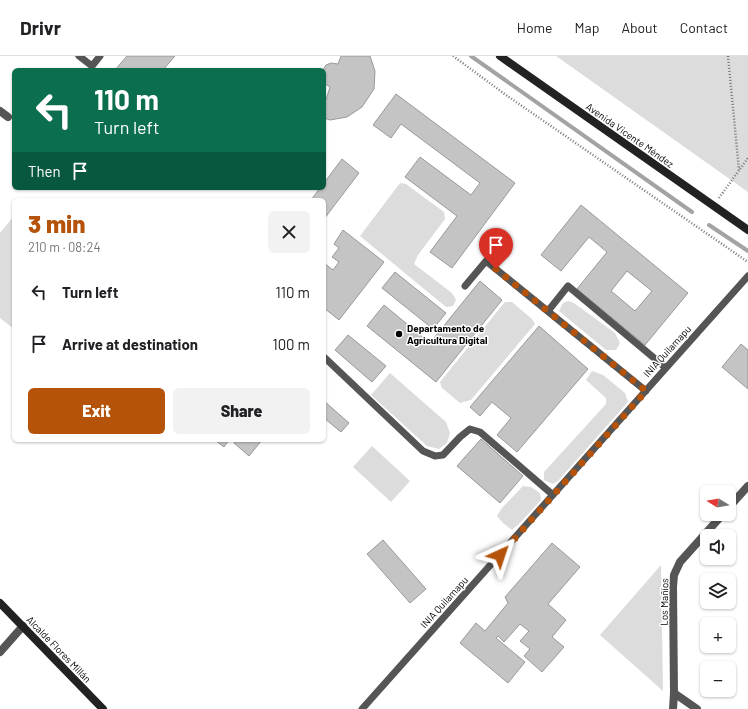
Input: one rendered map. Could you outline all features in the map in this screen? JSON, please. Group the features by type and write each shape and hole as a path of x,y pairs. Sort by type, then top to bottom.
{"main road":[{"name":"Avenida Vicente Méndez","path":"500,56 748,230"},
{"name":"Alcalde Flores Millán","path":"0,602 103,709"}],"street":[{"path":"0,111 8,118"},
{"path":"736,501 748,488"},
{"name":"Los Mañíos","path":"673,709 674,575 680,562 717,521"},
{"path":"0,652 23,626"},
{"path":"674,693 697,709"}],"lane":[{"path":"79,56 92,66 100,56"},
{"path":"466,286 486,260 646,391"},
{"name":"INIA Quilamapu","path":"362,709 748,276"},
{"path":"548,311 568,286 666,368"},
{"path":"326,359 423,450 435,456 443,455 470,429 480,432 553,495"}],"path":[{"path":"453,56 512,99 748,262"},
{"path":"728,56 739,170"},
{"path":"714,206 748,158"}],"shaded area":[{"path":"556,56 748,56 748,192"},
{"path":"400,183 406,184 444,212 445,219 418,255 414,264 452,293 456,300 453,306 446,307 360,236"},
{"path":"12,218 12,327 0,318 0,233"},
{"path":"568,301 574,303 615,333 620,343 616,350 606,350 559,311 563,303"},
{"path":"505,302 512,302 532,319 535,324 471,400 460,403 442,388 440,382"},
{"path":"592,371 603,375 625,393 628,402 558,481 553,484 544,480 544,472 606,404 606,398 586,380"},
{"path":"390,373 446,422 450,433 447,443 439,449 427,446 371,395"},
{"path":"372,446 410,481 391,502 353,467"},
{"path":"523,486 531,487 540,493 541,500 512,530 497,516 502,508"},
{"path":"661,565 663,691 600,635"}],"building":[{"path":"127,56 175,56 165,68 117,68"},
{"path":"341,56 370,56 375,71 374,89 362,107 347,117 330,120 326,119 326,100 330,87 326,84 326,68 324,68 326,65 331,63 338,64"},
{"path":"396,94 515,183 452,268 430,252 457,216 405,177 420,157 471,195 480,183 401,124 391,138 373,125"},
{"path":"342,159 359,173 326,216 326,198 312,198 318,190 326,190 326,180"},
{"path":"581,205 688,293 645,345 577,289 607,252 589,237 561,271 541,255","holes":["627,271 652,291 635,311 611,291"]},
{"path":"343,230 384,262 339,320 326,310 326,265 333,270 339,262 332,257 339,248 334,244"},
{"path":"395,272 446,313 433,329 382,288"},
{"name":"Departamento de Agricultura Digital","path":"480,281 502,300 436,382 367,326 384,305 430,343"},
{"path":"539,326 588,369 517,452 497,435 511,418 492,402 480,416 470,407"},
{"path":"348,335 386,366 372,382 335,350"},
{"path":"741,344 748,350 748,389 722,367"},
{"path":"326,403 349,423 341,432 326,420"},
{"path":"481,439 523,476 500,503 457,466"},
{"path":"218,442 228,442 224,447"},
{"path":"235,442 260,442 249,456 234,443"},
{"path":"383,540 426,589 410,603 367,554"},
{"path":"552,543 580,567 548,604 566,620 552,637 564,647 542,672 524,656 530,649 520,641 529,631 520,624 504,642 498,636 496,638 525,662 508,683 460,643 476,623 485,631 508,603 505,597"}],"waterway":[{"path":"471,56 692,212"},
{"path":"709,225 748,251"}],"place":[{"name":"Departamento de Agricultura Digital","path":"399,334"}],"route":[{"path":"496,269 646,391 500,555"}]}
